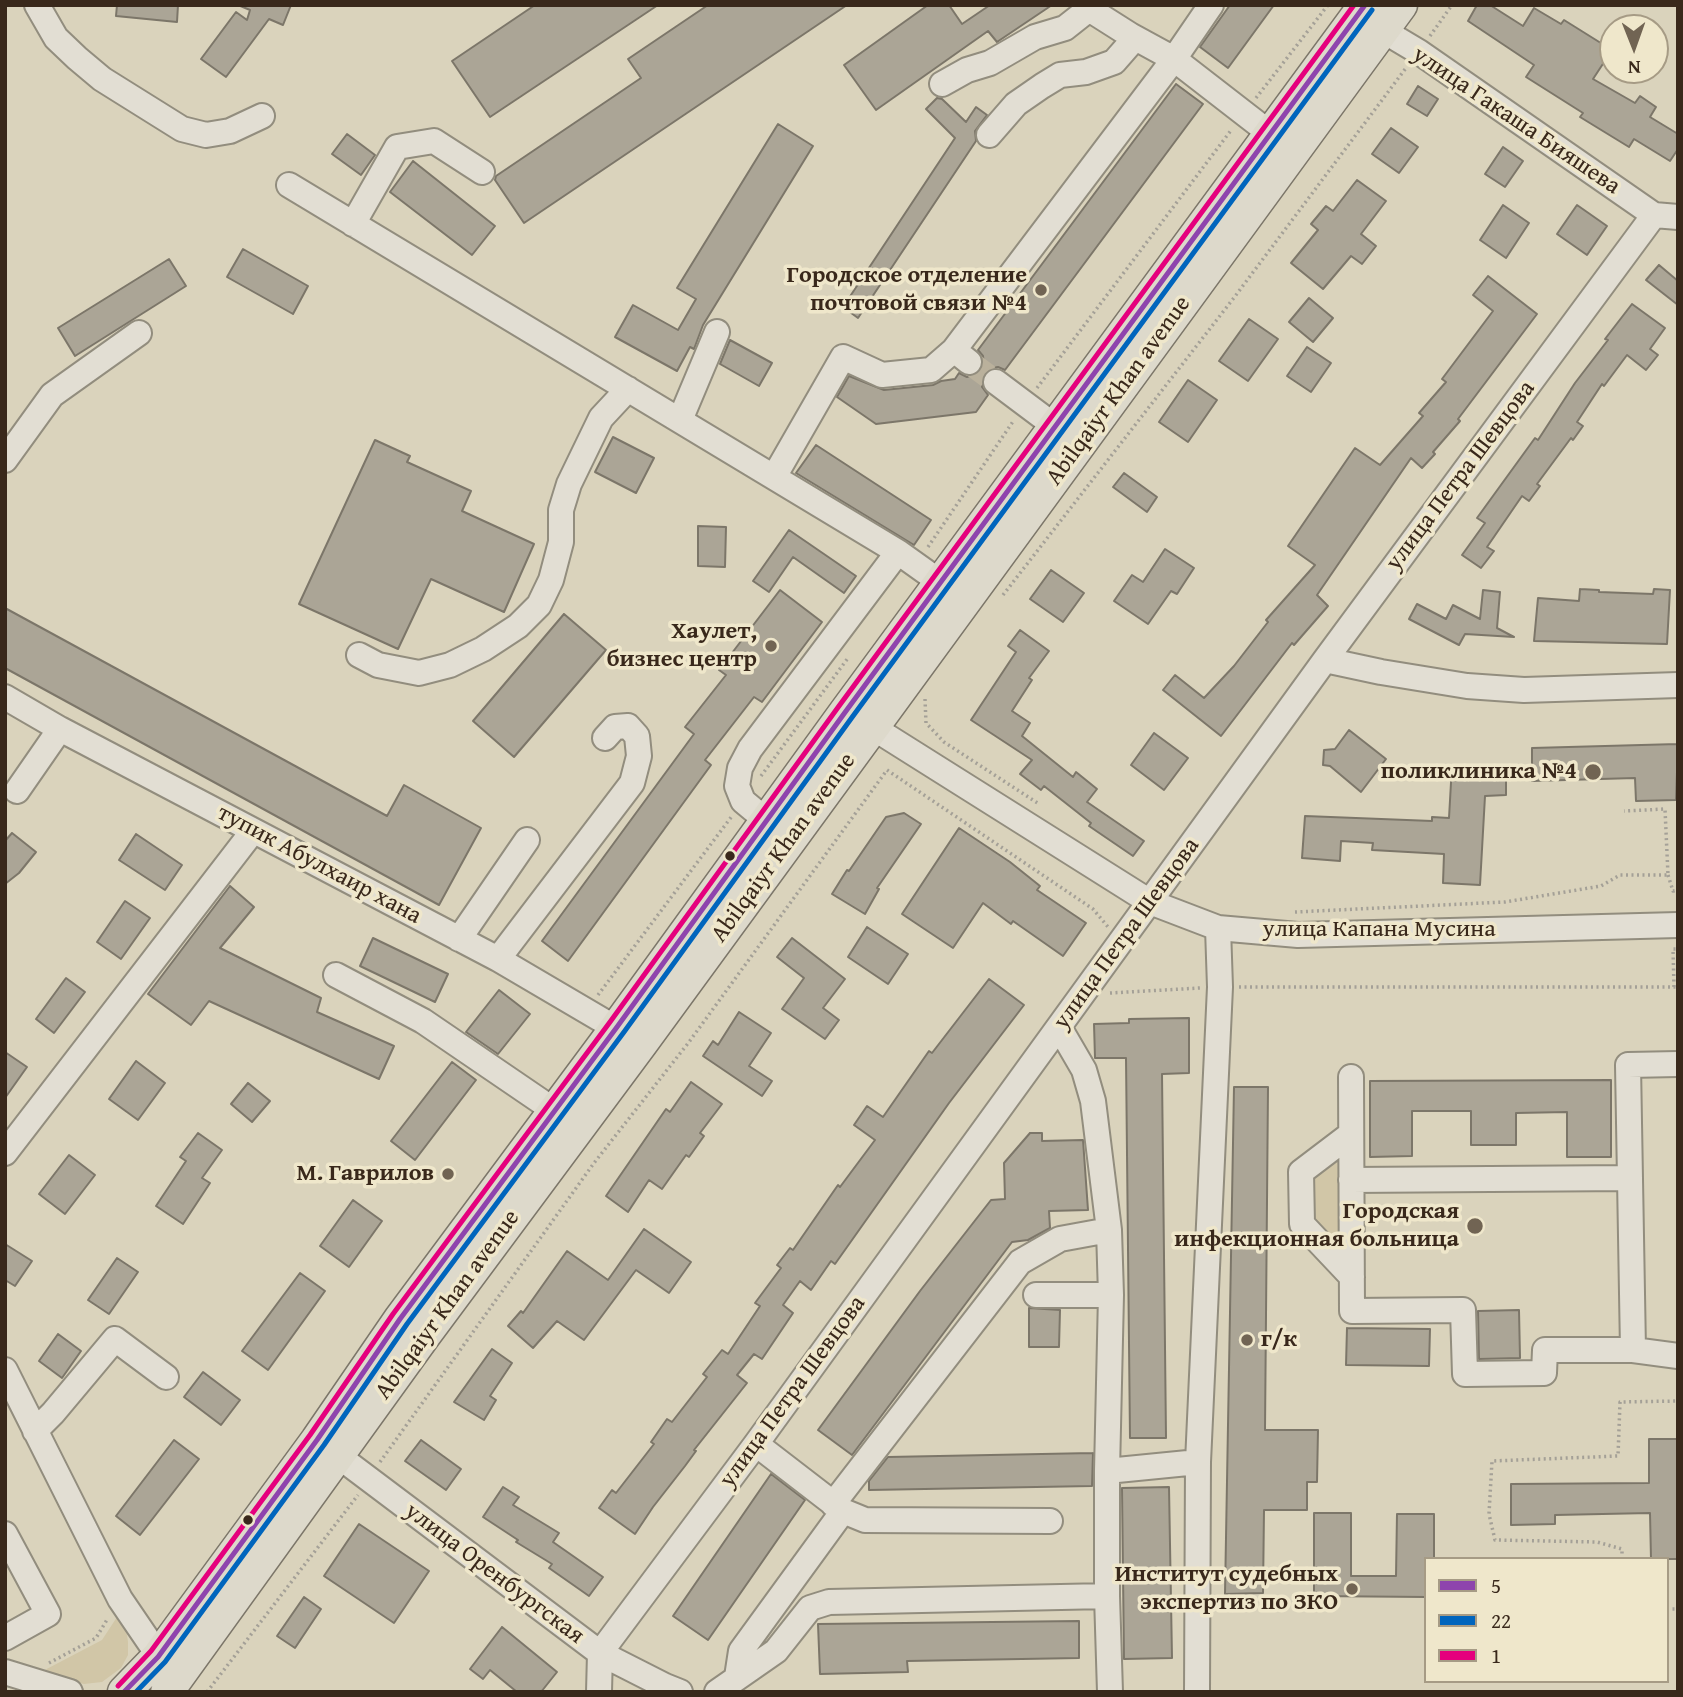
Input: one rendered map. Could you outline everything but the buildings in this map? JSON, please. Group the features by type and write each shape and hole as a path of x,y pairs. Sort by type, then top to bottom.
{"main road":[{"name":"Abilqaiyr Khan avenue","path":"124,1692 167,1676 327,1448 400,1319 555,1111 629,1036 1282,143 1368,17 1401,5"},
{"name":"Abilqaiyr Khan avenue","path":"954,592 1056,428 1282,143"},
{"name":"Abilqaiyr Khan avenue","path":"327,1448 424,1336 629,1036 767,821 858,721"}],"street":[{"path":"37,5 56,38 77,58 102,79 182,129 206,135 230,131 262,116"},
{"path":"774,477 844,356 882,374 931,370 961,356 1211,5"},
{"path":"942,84 967,70 990,63 1035,37 1065,29 1088,7 1135,38 1174,59 1282,143"},
{"name":"улица Гакаша Бияшева","path":"1368,17 1666,216"},
{"path":"989,135 1016,104 1042,86 1060,75 1086,72 1114,62 1135,38"},
{"path":"353,223 397,147 434,141 482,172"},
{"path":"289,185 907,558 954,592"},
{"name":"улица Петра Шевцова","path":"600,1653 756,1444 1325,660 1666,216"},
{"path":"680,420 717,332"},
{"path":"5,460 52,395 139,333"},
{"path":"996,383 1056,428"},
{"path":"359,655 378,665 419,673 450,666 506,634 539,606 551,580 561,542 561,510 569,484 601,418 628,389"},
{"path":"767,821 743,801 737,786 740,768 751,749 907,558"},
{"path":"1325,660 1467,686 1524,690 1678,685"},
{"name":"тупик Абулхаир хана","path":"5,696 60,729 498,959 629,1036"},
{"name":"улица Капана Мусина","path":"858,721 1150,902 1218,928 1298,935 1678,925"},
{"path":"498,959 632,783 639,756 637,736 628,726 615,727 605,738"},
{"path":"17,791 60,729"},
{"path":"5,1153 253,831"},
{"path":"459,939 527,840"},
{"path":"1197,1692 1198,1462 1220,986 1218,928"},
{"path":"337,975 423,1021 555,1111"},
{"path":"1059,1027 1084,1070 1093,1101 1109,1230 1111,1296 1107,1596 1110,1692"},
{"path":"1633,1350 1628,1065 1678,1064"},
{"path":"1351,1077 1352,1311 1463,1311 1465,1374 1544,1373 1545,1350 1633,1350 1678,1356"},
{"path":"1351,1133 1301,1172 1302,1224 1352,1277"},
{"path":"1351,1180 1630,1178"},
{"path":"737,1677 741,1651 838,1507 1020,1262 1060,1239 1109,1230"},
{"path":"1036,1295 1111,1296"},
{"path":"35,1431 115,1339 166,1377"},
{"path":"5,1370 11,1397 35,1431 120,1599 167,1676"},
{"path":"756,1444 838,1507 864,1520 1049,1521"},
{"name":"улица Оренбургская","path":"327,1448 600,1653 680,1692"},
{"path":"1107,1471 1198,1462"},
{"path":"5,1534 48,1614 5,1637"},
{"path":"717,1692 776,1651 810,1608 829,1602 1107,1596"},
{"path":"599,1692 600,1653"},
{"path":"5,1654 13,1675 70,1692"}],"path":[{"path":"907,558 1328,5"},
{"path":"998,602 1233,299 1452,5"},
{"path":"587,1009 850,655"},
{"path":"925,697 926,723 944,742 1045,809"},
{"path":"207,1692 368,1480 594,1163 689,1042 887,770 1093,909 1122,941"},
{"path":"1624,811 1665,809 1668,875 1673,891 1678,890"},
{"path":"1293,912 1505,902 1601,886 1620,875 1668,875"},
{"path":"1083,995 1220,986 1676,987 1673,949 1678,949"},
{"path":"1622,1557 1622,1549 1597,1542 1495,1540 1489,1514 1492,1461 1618,1456 1620,1402 1678,1401"},
{"path":"13,1675 96,1638 120,1599"}],"shaded area":[{"path":"1343,1148 1344,1254 1310,1224 1309,1173"},
{"path":"119,1614 126,1628 128,1642 128,1655 121,1668 102,1682 84,1684 39,1673 102,1640"}],"tunnel":[{"path":"969,362 996,382"}],"transit line":[{"name":"1","path":"118,1686 151,1651 310,1435 393,1314 610,1022 1354,5"},
{"name":"5","path":"124,1692 158,1657 317,1440 400,1319 1365,5"},
{"name":"22","path":"136,1692 165,1662 324,1445 407,1324 1372,10"}],"place":[{"name":"Городское отделение почтовой связи №4","path":"1041,290"},
{"name":"Хаулет, бизнес центр","path":"771,646"},
{"name":"поликлиника №4","path":"1593,772"},
{"name":"М. Гаврилов","path":"448,1174"},
{"name":"Городская инфекционная больница","path":"1475,1226"},
{"name":"г/к","path":"1247,1340"},
{"name":"Институт судебных экспертиз по ЗКО","path":"1352,1589"}]}
